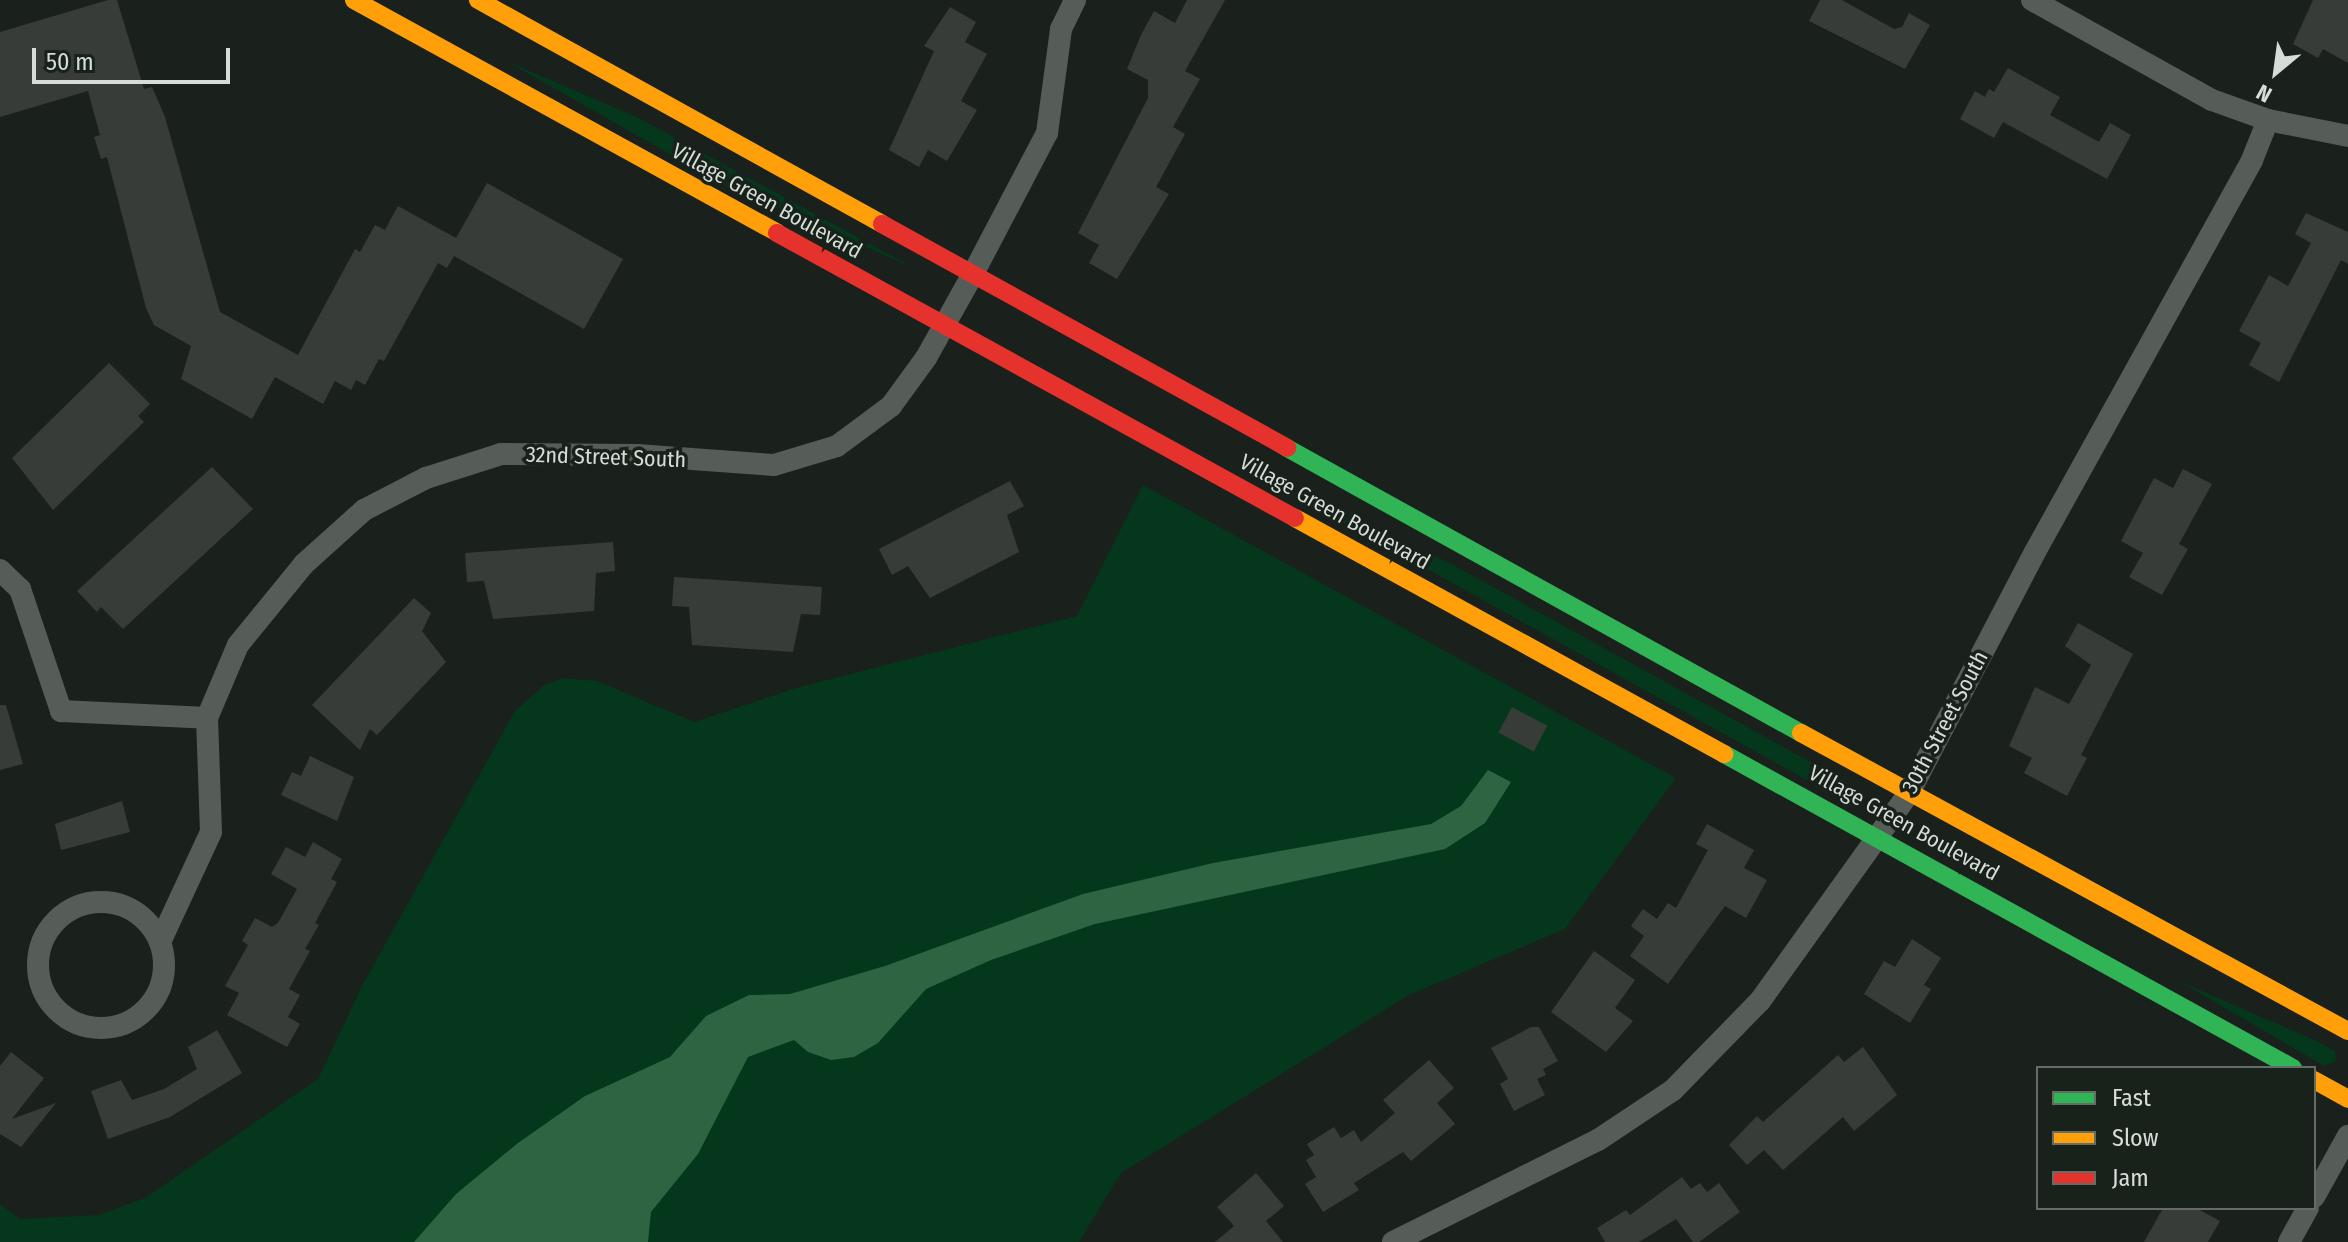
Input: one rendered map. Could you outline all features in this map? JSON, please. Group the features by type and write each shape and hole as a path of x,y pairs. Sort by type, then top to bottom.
{"street":[{"name":"Village Green Boulevard","path":"354,0 944,327 1881,836 2289,1066"},
{"name":"Village Green Boulevard","path":"478,0 974,272 1909,793 2348,1031"},
{"name":"32nd Street South","path":"160,942 150,924 124,907 93,902 73,907 43,937 38,978 45,997 68,1019 98,1029 138,1018 162,984 160,942 211,832 207,718 238,645 304,564 364,510 426,478 501,454 637,455 774,465 837,446 891,406 944,327 974,272 1047,133 1061,29 1075,0"},
{"path":"2032,0 2212,100 2268,120 2348,136"},
{"name":"30th Street South","path":"1393,1242 1598,1140 1673,1090 1760,1001 1909,793 2252,160 2268,120"},
{"path":"0,570 20,589 61,711 207,718"},
{"path":"2316,1081 2348,1099"},
{"path":"2316,1193 2348,1136"},
{"path":"2289,1242 2307,1210"}],"shaded area":[{"path":"504,60 639,118 914,268 726,186"},
{"path":"1143,485 1676,778 1565,929 1409,995 1121,1173 1079,1242 0,1242 0,1204 20,1219 99,1215 145,1198 318,1079 363,984 515,711 544,685 562,678 597,681 694,722 796,688 1077,616"},
{"path":"1308,503 1446,561 1847,782 1850,793 1839,798"},
{"path":"1488,770 1511,782 1485,823 1445,849 1095,924 991,960 926,989 878,1043 854,1057 831,1060 808,1052 794,1040 748,1057 698,1154 651,1212 648,1242 414,1242 456,1194 518,1143 585,1096 670,1057 706,1016 749,995 790,994 885,966 1083,894 1213,863 1431,824 1461,806"},
{"path":"2179,981 2319,1042 2335,1051 2336,1061 2324,1066"}],"building":[{"path":"117,0 144,89 152,87 165,117 220,312 298,355 355,249 360,252 375,225 385,230 398,206 456,238 487,183 623,259 584,329 454,256 447,268 438,263 384,361 379,359 365,385 356,380 351,390 335,381 323,404 275,377 252,419 181,379 191,346 154,325 146,308 107,157 101,159 94,137 100,135 88,91 0,117 0,32"},
{"path":"1187,0 1225,0 1185,71 1200,79 1173,127 1185,134 1156,187 1169,194 1117,279 1089,263 1099,245 1078,233 1148,98 1148,80 1127,69 1141,35 1154,11 1175,23"},
{"path":"1820,0 1842,0 1894,29 1902,27 1909,13 1930,25 1905,69 1809,21"},
{"path":"2313,0 2348,0 2348,63 2323,49 2318,58 2293,44"},
{"path":"950,7 976,22 965,42 987,54 961,101 977,110 947,161 928,150 919,167 889,150 934,51 924,46"},
{"path":"2008,68 2060,97 2050,115 2099,142 2110,123 2131,135 2107,179 2003,122 1994,138 1960,119 1975,91 1985,97 1989,89 1994,92"},
{"path":"2306,213 2348,232 2348,264 2341,260 2279,382 2249,365 2261,343 2239,331 2269,275 2288,286 2311,243 2295,234"},
{"path":"109,363 150,404 138,416 144,422 53,510 12,458"},
{"path":"212,467 253,509 123,629 101,607 97,612 77,591"},
{"path":"2183,469 2212,484 2179,544 2188,549 2162,595 2129,577 2143,553 2121,541 2154,478 2173,488"},
{"path":"1010,481 1024,506 1007,515 1019,552 930,598 908,566 892,575 879,549"},
{"path":"613,542 615,571 596,573 594,611 493,619 484,581 467,582 465,553"},
{"path":"674,577 822,587 820,615 801,614 793,652 692,645 689,607 672,606"},
{"path":"414,598 431,613 422,631 446,662 377,735 370,729 360,750 312,705"},
{"path":"2078,623 2133,654 2081,755 2087,758 2067,796 2024,773 2032,758 2009,746 2035,687 2069,704 2091,665 2065,646"},
{"path":"0,705 6,705 23,764 0,770"},
{"path":"1512,707 1547,726 1534,751 1498,733"},
{"path":"310,756 354,777 337,821 281,795 292,772 301,776"},
{"path":"122,801 130,832 61,850 55,824"},
{"path":"1707,824 1754,850 1744,868 1767,880 1746,918 1725,906 1668,984 1630,956 1644,936 1631,926 1643,909 1657,919 1668,903 1676,908 1708,850 1696,844"},
{"path":"313,842 342,859 331,879 337,882 305,949 310,951 289,989 300,995 288,1017 300,1024 287,1047 227,1015 239,993 225,986 248,945 242,941 255,918 272,927 278,923 297,889 271,874 286,847 305,857"},
{"path":"1912,939 1941,958 1924,985 1931,989 1910,1023 1864,994 1884,961 1895,967"},
{"path":"1594,951 1635,980 1615,1008 1633,1021 1606,1052 1551,1012"},
{"path":"1531,1027 1539,1027 1558,1061 1543,1069 1546,1075 1537,1079 1545,1095 1514,1111 1500,1084 1508,1079 1491,1048"},
{"path":"217,1030 242,1073 170,1117 108,1139 91,1091 121,1080 132,1100 164,1089 197,1069 188,1047"},
{"path":"1863,1047 1897,1095 1854,1131 1843,1117 1783,1170 1764,1150 1747,1165 1729,1145 1757,1116 1763,1122 1838,1055 1844,1062"},
{"path":"11,1052 44,1078 12,1119 56,1103 21,1147 0,1134 0,1066"},
{"path":"1429,1060 1454,1088 1437,1103 1455,1124 1411,1161 1403,1152 1354,1183 1359,1190 1323,1212 1305,1184 1316,1177 1306,1160 1314,1155 1307,1144 1334,1127 1341,1138 1354,1130 1361,1142 1395,1113 1383,1100"},
{"path":"1256,1173 1284,1206 1266,1221 1283,1242 1215,1242 1234,1226 1217,1207"},
{"path":"1682,1177 1691,1189 1700,1183 1707,1192 1719,1183 1740,1212 1699,1242 1693,1242 1676,1219 1639,1242 1605,1242 1597,1228 1626,1210 1630,1215"},
{"path":"2162,1210 2200,1210 2220,1221 2208,1242 2144,1242"}],"traffic: fast":[{"path":"1287,448 1801,733"},
{"path":"1724,754 2289,1066"}],"traffic: slow":[{"path":"354,0 777,233"},
{"path":"478,0 882,224"},
{"path":"1295,518 1724,754"},
{"path":"1801,733 2348,1031"},
{"path":"2316,1081 2348,1099"}],"traffic: jam":[{"path":"882,224 1287,448"},
{"path":"777,233 1295,518"}]}
